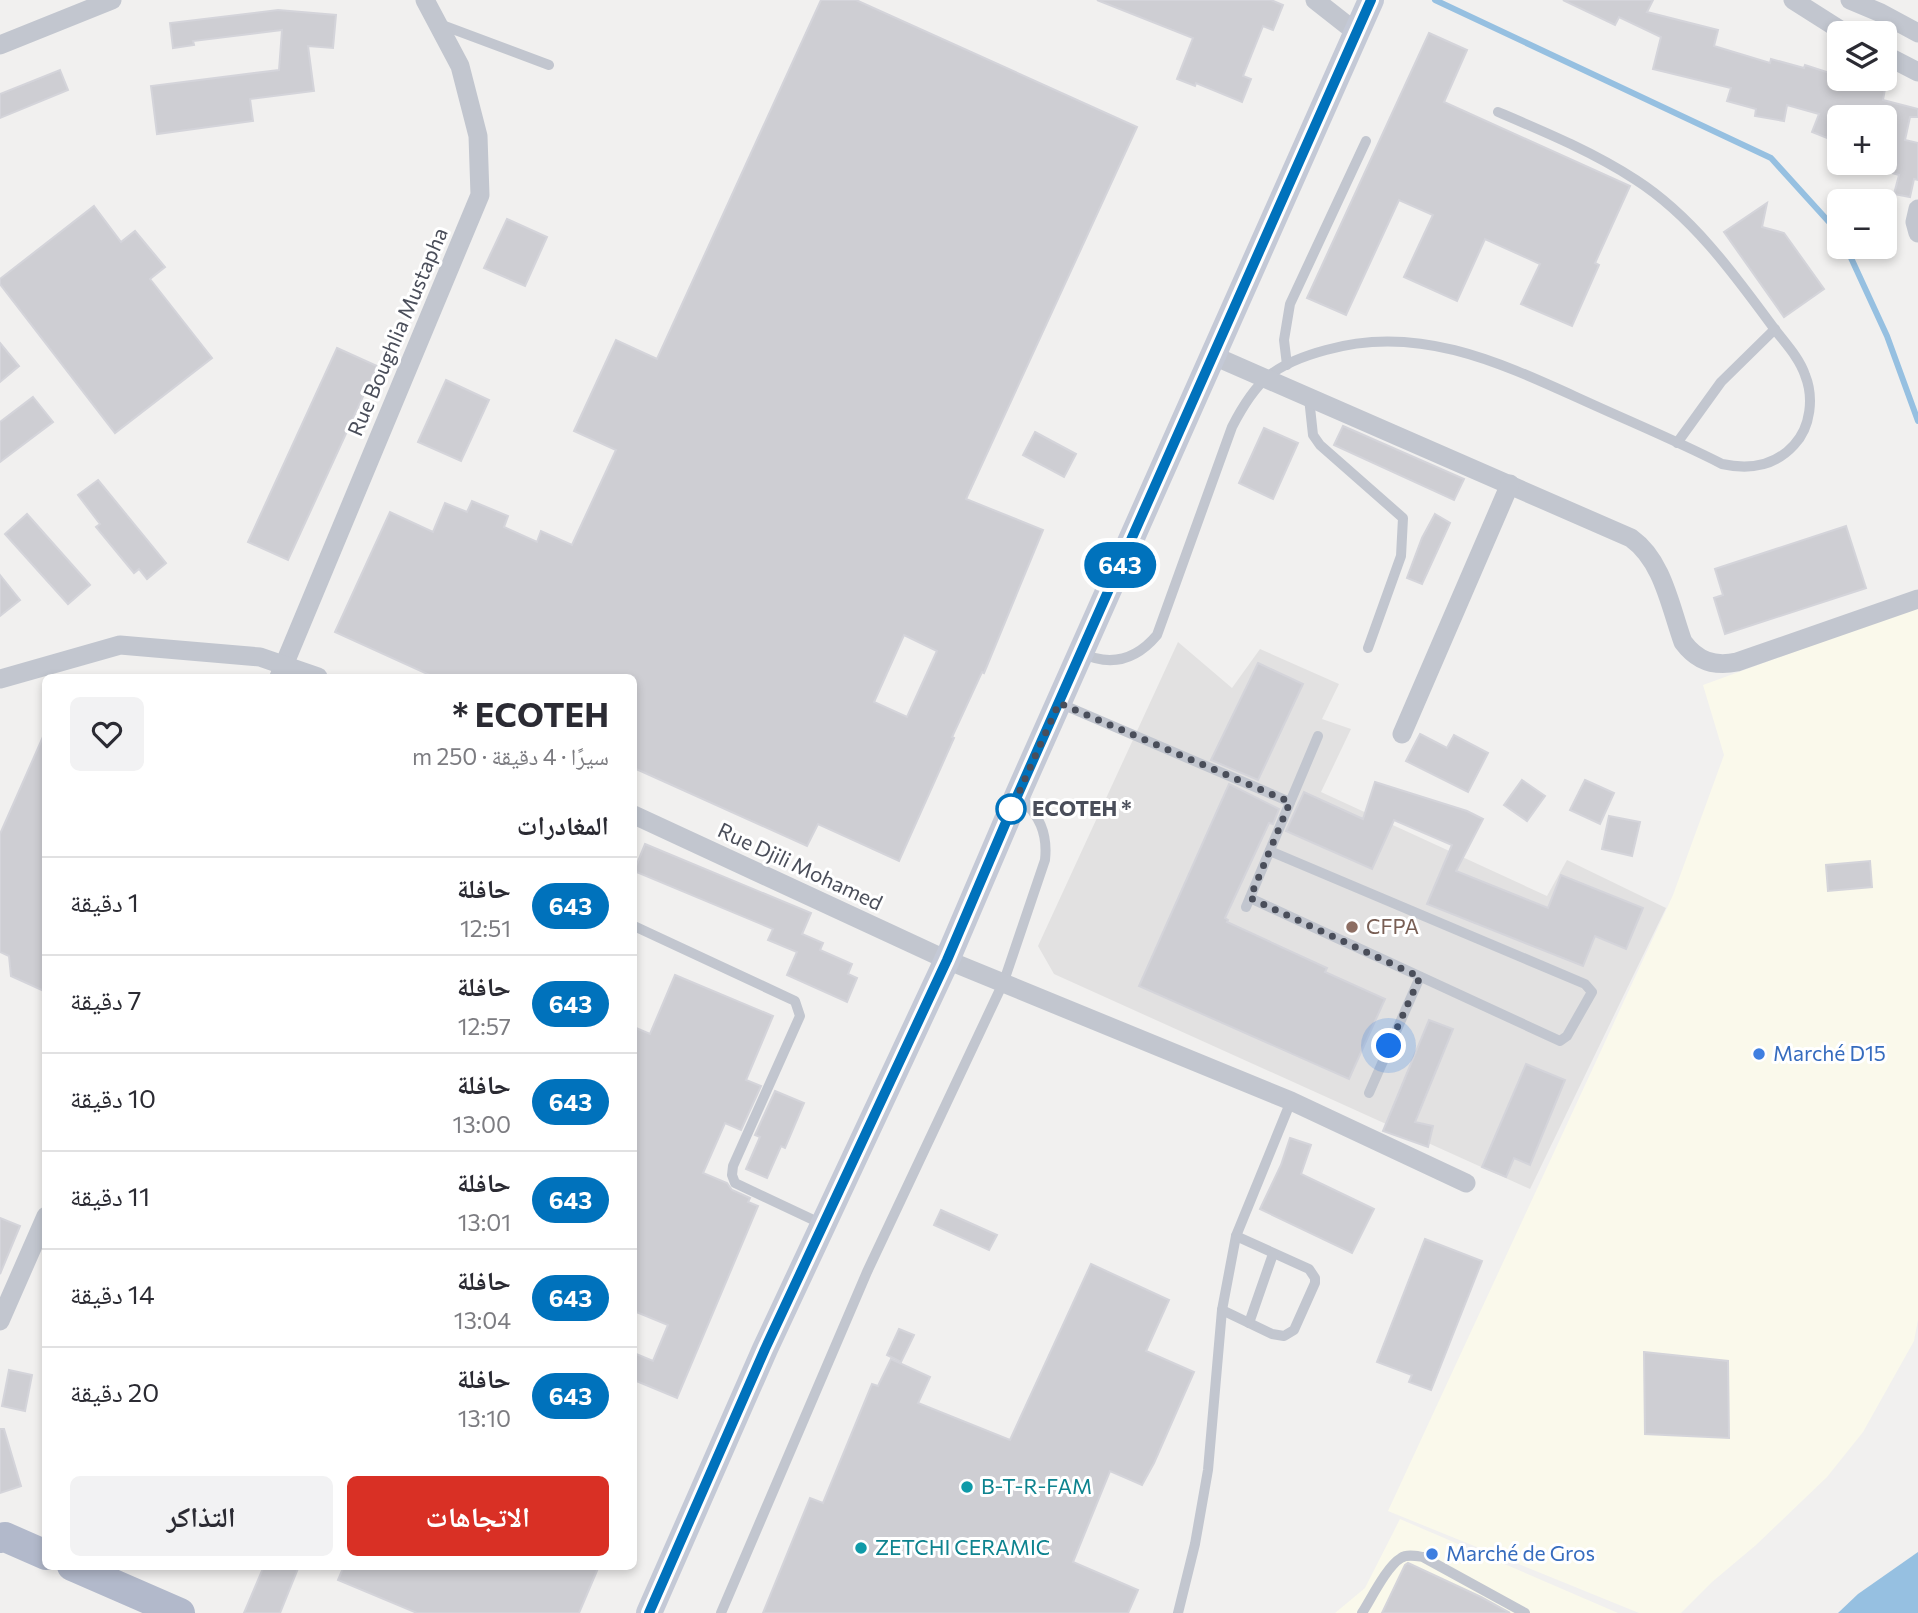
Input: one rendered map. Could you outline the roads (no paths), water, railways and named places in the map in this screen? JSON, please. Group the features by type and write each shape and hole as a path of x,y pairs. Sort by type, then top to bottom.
{"main road":[{"path":"649,1613 765,1349 947,960 1018,794 1371,0"},
{"path":"0,1538 5,1537 42,1553"},
{"path":"81,1570 180,1613"}],"street":[{"path":"0,45 112,0"},
{"name":"Rue Boughlia Mustapha","path":"281,671 480,195 478,136 460,66 425,0"},
{"path":"1315,0 1357,33"},
{"path":"1793,0 1827,22"},
{"path":"1850,0 1918,33"},
{"path":"1897,61 1918,72"},
{"path":"1918,209 1915,222 1918,233"},
{"path":"1214,356 1622,533 1640,544 1654,562 1683,642 1690,652 1712,664 1737,662 1916,600"},
{"path":"1402,734 1510,484"},
{"path":"0,679 120,645 260,657 281,671 300,674"},
{"name":"Rue Djili Mohamed","path":"637,816 947,960 1004,981 1291,1101 1466,1183"},
{"path":"0,1321 42,1225"}],"lane":[{"path":"437,24 549,65"},
{"path":"1081,653 1094,659 1122,660 1142,651 1157,635 1232,428 1246,400 1264,378 1315,353 1368,341 1408,341 1446,347 1484,358 1539,380 1722,464 1749,468 1776,460 1797,442 1809,416 1809,387 1798,361 1711,249 1669,204 1636,180 1596,157 1499,112"},
{"path":"1287,365 1284,340 1290,304 1366,141"},
{"path":"1677,443 1721,382 1775,330"},
{"path":"1308,397 1313,435 1320,445 1403,517 1401,555 1368,648"},
{"path":"1059,703 1290,802"},
{"path":"1269,851 1585,984 1592,992 1567,1036 1560,1041 1248,903 1269,851 1318,736"},
{"path":"721,1613 867,1272 1004,981 1041,871 1046,848 1042,825 1018,794"},
{"path":"637,927 795,1001 800,1016 733,1166 732,1175 735,1183 823,1225"},
{"path":"1369,1093 1420,977"},
{"path":"1178,1613 1195,1544 1208,1470 1222,1310 1236,1236 1291,1101"},
{"path":"1222,1310 1278,1336 1290,1334 1297,1325 1315,1283 1309,1269 1236,1236"},
{"path":"1249,1323 1273,1254"},
{"path":"1362,1613 1393,1565 1410,1555 1423,1557 1525,1613"}],"water":[{"path":"1918,1552 1918,1613 1838,1613 1858,1594"}],"waterway":[{"path":"1435,0 1771,158 1827,220"},
{"path":"1852,259 1887,336 1918,421"}],"place":[{"name":"ECOTEH *","path":"1011,809"},
{"name":"CFPA","path":"1352,927"},
{"name":"Marché D15","path":"1759,1054"},
{"name":"B-T-R-FAM","path":"967,1487"},
{"name":"ZETCHI CERAMIC","path":"861,1548"},
{"name":"Marché de Gros","path":"1432,1554"}]}
